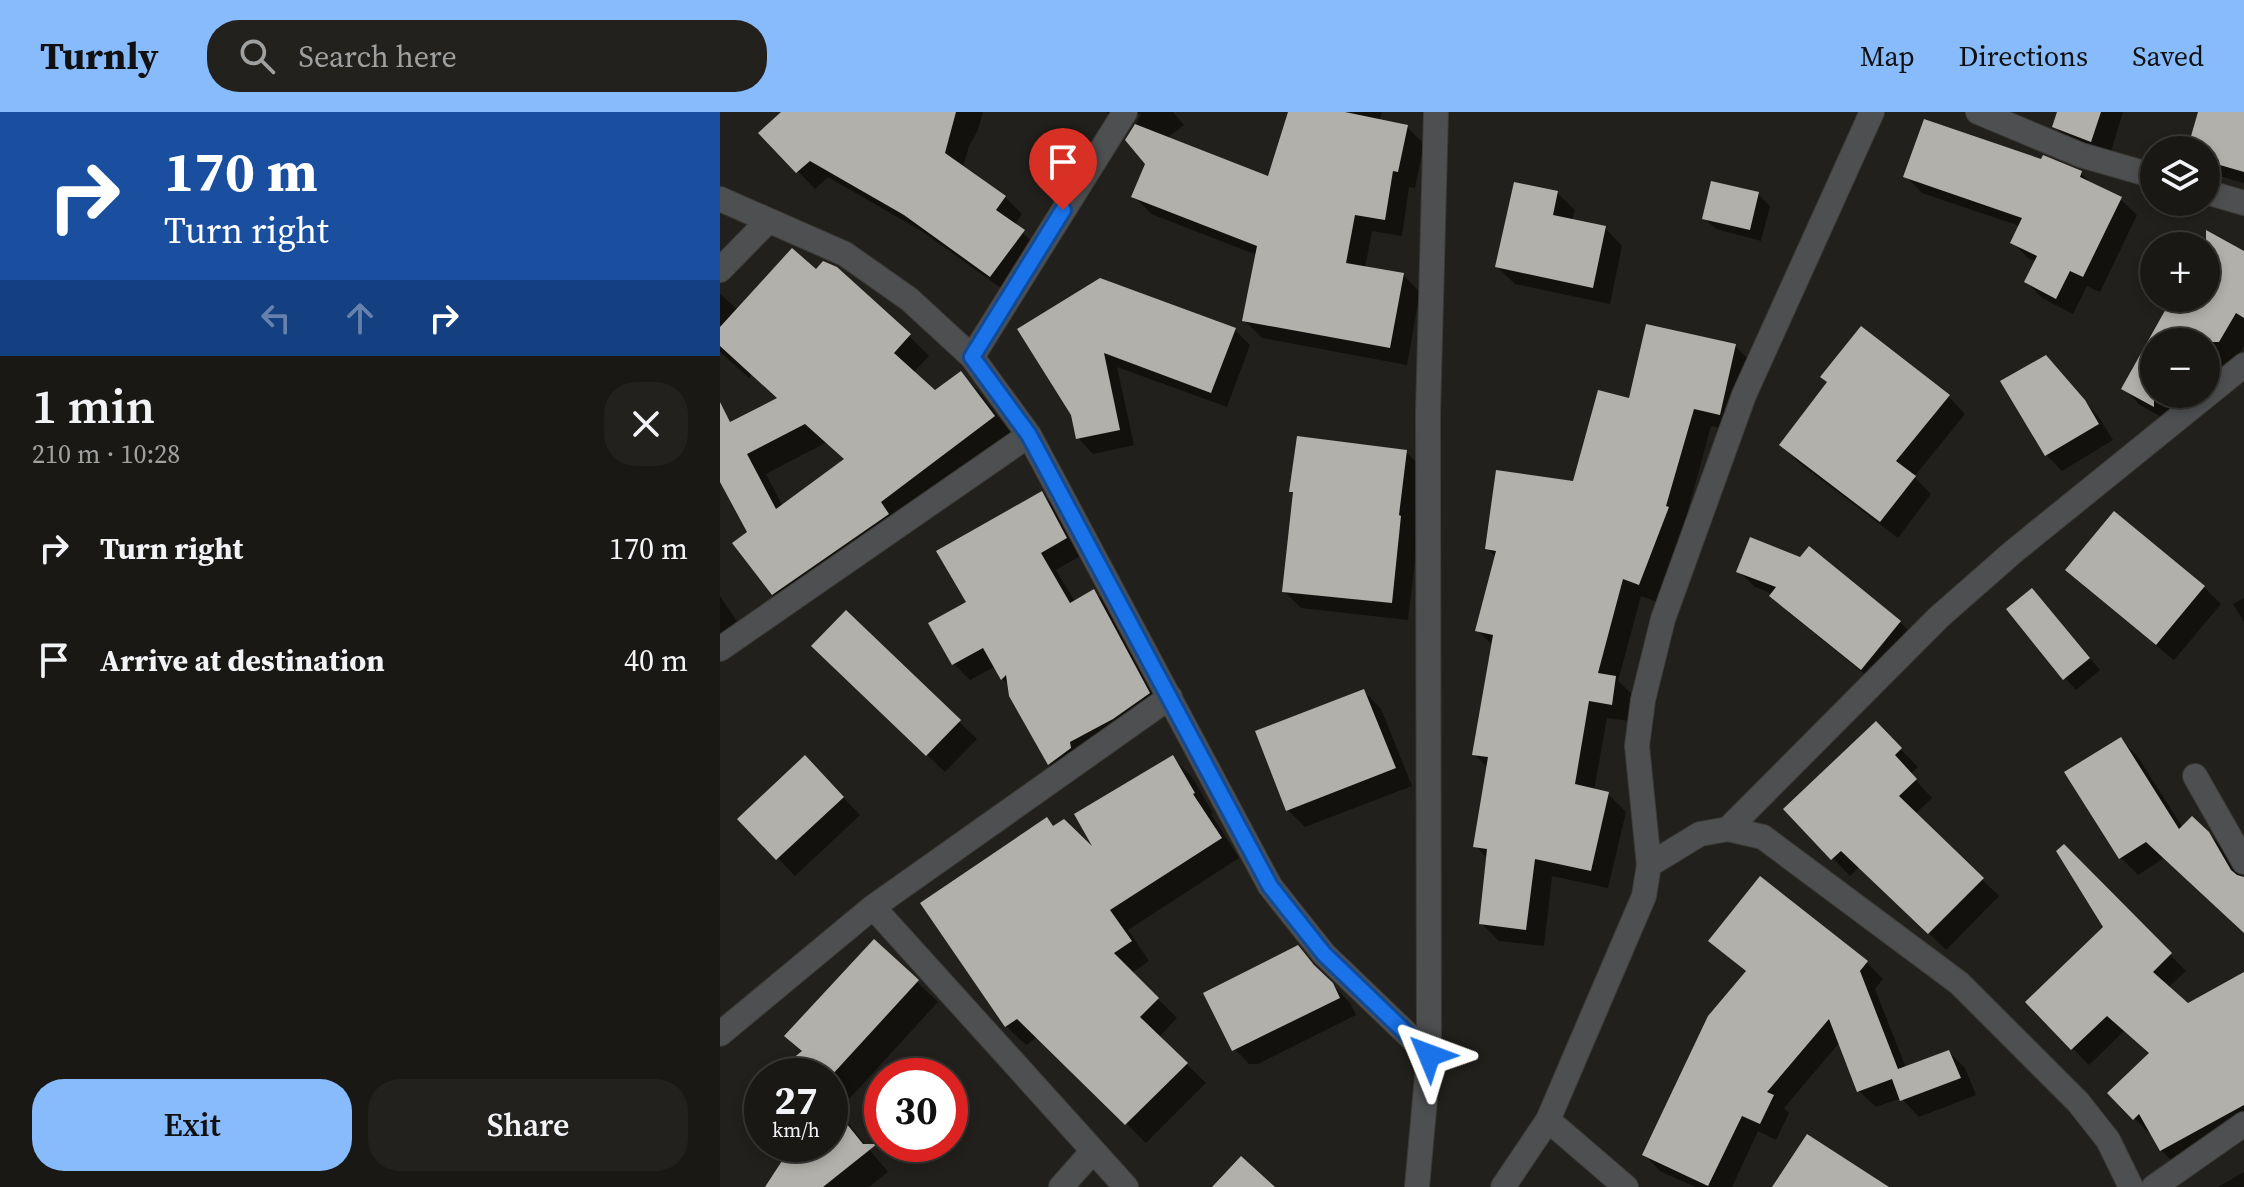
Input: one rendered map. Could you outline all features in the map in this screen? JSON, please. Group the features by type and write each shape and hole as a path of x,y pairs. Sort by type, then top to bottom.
{"street":[{"path":"972,357 1125,112"},
{"path":"1417,1187 1429,1055 1428,413 1436,112"},
{"path":"1503,1187 1548,1120 1644,896 1649,865 1637,746 1643,700 1663,619 1744,395 1872,112"},
{"path":"1978,112 2081,155 2140,172"},
{"path":"2220,196 2244,203"},
{"path":"720,199 845,254 909,299 972,357 1029,435 1270,886 1324,954 1429,1055"},
{"path":"720,270 768,221"},
{"path":"1728,829 1939,617 2013,552 2244,365"},
{"path":"720,649 1029,435"},
{"path":"720,1034 873,907 1170,697"},
{"path":"2195,776 2244,862"},
{"path":"1649,865 1700,834 1728,829 1763,837 1959,983 2078,1102 2108,1140 2131,1187"},
{"path":"873,907 1126,1187"},
{"path":"1548,1120 1626,1187"},
{"path":"2154,1187 2244,1124"},
{"path":"1061,1187 1093,1151"}],"building":[{"path":"781,112 956,112 945,153 1006,196 996,210 1025,230 990,277 904,215 810,161 796,173 758,133"},
{"path":"1288,112 1345,112 1408,125 1398,172 1393,171 1385,220 1355,215 1346,263 1404,273 1390,348 1242,321 1257,246 1131,197 1145,164 1125,140 1135,124 1268,176"},
{"path":"2057,112 2101,112 2091,142 2052,127"},
{"path":"2198,112 2244,112 2244,172 2220,165 2220,136 2191,136"},
{"path":"1924,119 2041,159 2043,155 2082,171 2080,177 2122,197 2083,277 2070,271 2056,299 2024,282 2037,256 2010,243 2022,218 1903,177"},
{"path":"1711,181 1759,192 1750,230 1702,219"},
{"path":"1514,182 1558,191 1553,215 1606,226 1593,288 1495,267"},
{"path":"2220,238 2244,251 2244,318 2236,313 2220,340 2220,328 2155,328 2164,312 2220,312"},
{"path":"792,248 816,269 823,261 837,267 911,334 894,353 935,390 961,371 995,416 881,502 889,514 772,595 732,543 747,532 720,482 720,402 730,422 777,398 720,346 720,327","holes":["805,424 844,459 776,509 747,454"]},
{"path":"1100,278 1236,328 1211,393 1104,353 1120,430 1076,439 1071,415 1017,329"},
{"path":"1646,324 1736,344 1720,415 1694,409 1666,506 1669,507 1639,585 1623,579 1598,673 1616,676 1612,705 1589,701 1575,784 1609,792 1591,871 1535,859 1526,930 1479,924 1487,849 1473,847 1488,757 1472,755 1493,635 1475,631 1496,551 1485,549 1496,470 1573,481 1598,390 1629,398"},
{"path":"1861,326 1950,395 1896,461 1916,476 1880,522 1779,445 1827,382 1820,377"},
{"path":"2046,355 2085,400 2099,424 2045,456 2000,381"},
{"path":"2140,355 2140,399 2121,389"},
{"path":"1297,436 1407,450 1392,603 1282,592 1293,492 1289,492"},
{"path":"1042,491 1067,538 1041,553 1070,603 1094,589 1150,693 1113,719 1070,742 1071,748 1048,765 1009,696 1006,675 1001,680 983,648 952,665 928,623 966,602 936,551"},
{"path":"2114,511 2205,586 2156,645 2065,570"},
{"path":"1750,537 1800,557 1809,546 1901,621 1861,670 1769,596 1776,587 1736,572"},
{"path":"2032,588 2090,658 2063,680 2006,609"},
{"path":"846,610 961,720 926,756 811,646"},
{"path":"1364,689 1396,768 1286,811 1255,731"},
{"path":"1876,721 1902,748 1895,755 1917,779 1899,796 1984,878 1928,934 1841,851 1831,860 1783,809"},
{"path":"2121,737 2179,829 2192,816 2209,832 2231,870 2244,877 2244,933 2146,842 2119,859 2064,772"},
{"path":"805,755 844,797 776,860 737,819"},
{"path":"1173,755 1193,794 1222,838 1110,910 1132,941 1114,953 1159,998 1140,1017 1188,1063 1125,1125 1017,1019 1005,1027 920,903 1047,817 1053,826 1064,819 1092,846 1074,814"},
{"path":"2064,844 2172,953 2153,972 2188,1003 2244,972 2244,1105 2160,1151 2139,1114 2133,1120 2107,1093 2149,1053 2107,1016 2071,1050 2025,1002 2103,927 2056,851"},
{"path":"1760,876 1868,961 1860,971 1898,1069 1949,1050 1961,1078 1900,1101 1892,1079 1857,1092 1829,1019 1767,1092 1774,1095 1760,1124 1742,1116 1708,1186 1642,1155 1708,1016 1746,971 1708,941"},
{"path":"874,939 919,980 848,1058 793,1058 802,1051 784,1036"},
{"path":"1298,945 1333,983 1340,998 1232,1051 1203,993"},
{"path":"848,1125 864,1144 864,1154 823,1187 765,1187 781,1162 848,1162"},
{"path":"1807,1134 1889,1187 1772,1187"},
{"path":"1241,1156 1275,1187 1212,1187"}],"route":[{"path":"1063,210 972,357 1029,435 1270,886 1324,954 1429,1055"}]}
